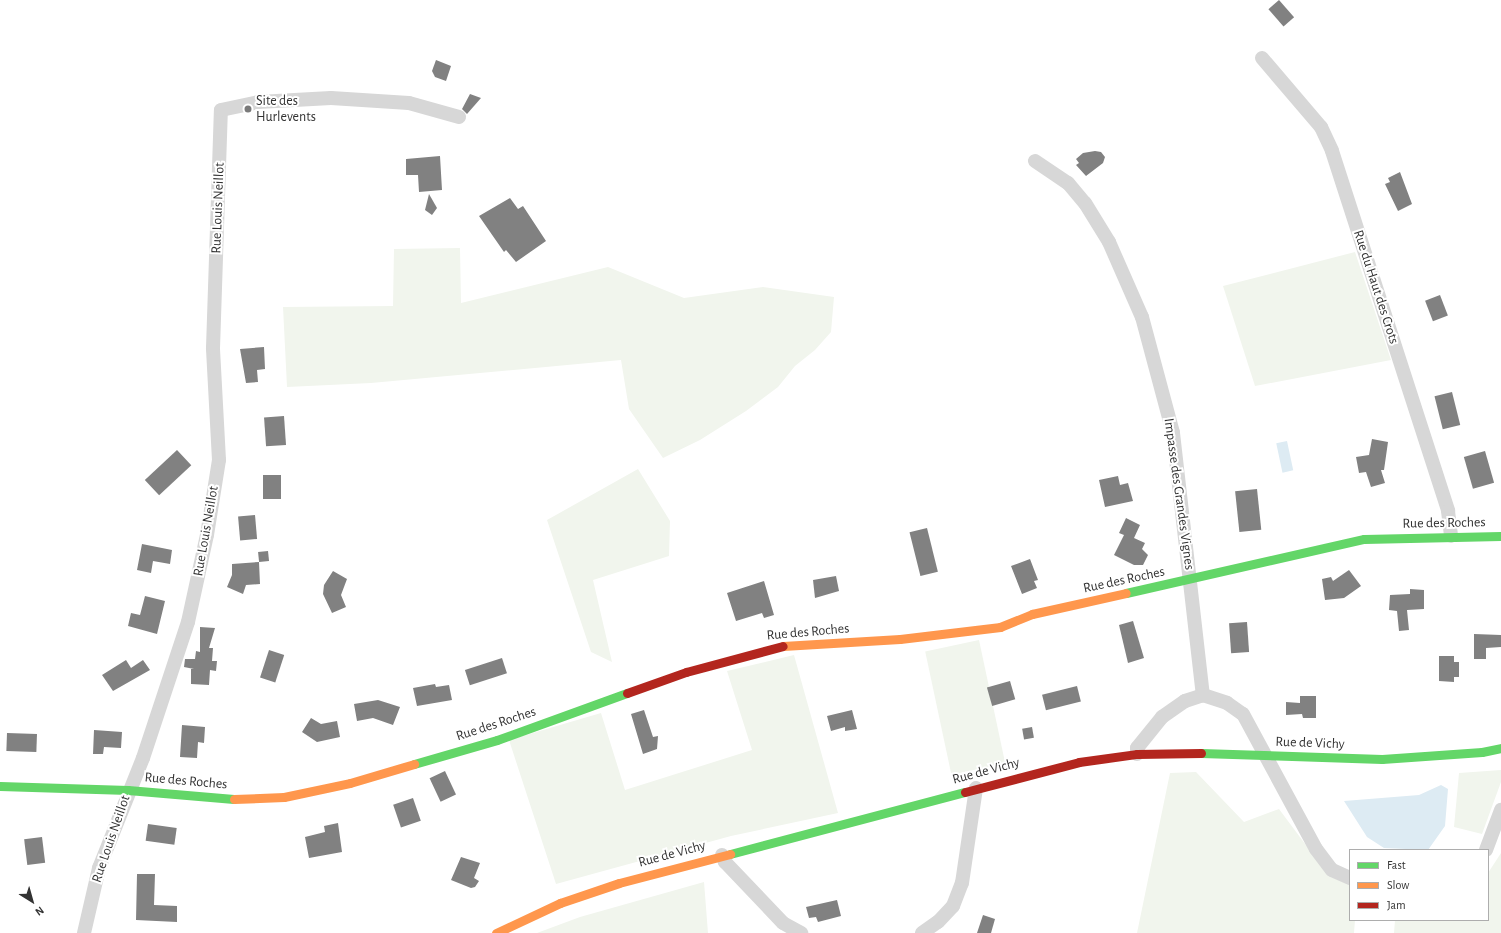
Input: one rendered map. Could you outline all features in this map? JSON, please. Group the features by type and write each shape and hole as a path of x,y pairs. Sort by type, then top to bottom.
{"street":[{"name":"Rue du Haut des Crots","path":"1262,58 1321,127 1332,151 1448,511 1451,536"},
{"name":"Rue Louis Neillot","path":"84,933 98,868 128,790 143,758 188,622 207,535 218,460 213,348 221,110 258,102 331,98 409,103 459,118"},
{"name":"Impasse des Grandes Vignes","path":"1036,160 1068,183 1085,203 1109,242 1142,317 1173,433 1203,695"},
{"name":"Rue des Roches","path":"0,786 128,790 218,799 284,797 350,783 492,741 686,672 773,647 900,639 1000,627 1032,614 1191,580 1364,539 1501,536"},
{"path":"1137,754 1137,748 1162,717 1185,702 1203,695 1227,703 1243,714 1268,756 1316,850 1332,870 1349,878"},
{"name":"Rue de Vichy","path":"496,933 560,904 597,890 722,854 1079,762 1137,754 1197,753 1382,759 1482,752 1501,748"},
{"path":"922,933 938,922 953,906 962,883 976,788"},
{"path":"1487,849 1496,833 1501,810"},
{"path":"722,854 725,862 783,923 801,933"}],"shaded area":[{"path":"460,248 461,303 608,267 684,298 763,287 834,297 831,332 815,350 795,366 778,387 746,411 700,440 663,458 629,409 621,360 371,383 287,387 283,307 393,306 394,249"},
{"path":"1355,252 1391,360 1255,386 1223,286"},
{"path":"1287,441 1293,470 1282,473 1276,443"},
{"path":"638,469 670,521 669,556 593,580 612,662 591,652 547,520"},
{"path":"979,640 1005,763 951,775 925,651"},
{"path":"794,655 838,813 731,836 556,884 509,740 601,713 625,790 752,750 727,671"},
{"path":"1501,770 1501,782 1482,834 1454,827 1459,773"},
{"path":"1196,772 1244,822 1279,809 1329,876 1349,885 1349,921 1355,921 1354,933 1137,933 1170,773"},
{"path":"1441,785 1448,789 1445,826 1429,849 1384,848 1367,837 1344,801 1419,795"},
{"path":"1501,853 1501,933 1394,933 1395,921 1489,921 1489,871"},
{"path":"704,882 708,933 537,933 580,917"}],"building":[{"path":"1279,0 1294,17 1284,27 1268,9"},
{"path":"436,60 451,66 446,81 435,77 432,71"},
{"path":"470,94 481,98 467,114 462,109"},
{"path":"1095,151 1101,152 1105,157 1103,163 1086,176 1076,165 1079,163 1076,159 1083,153"},
{"path":"440,156 442,190 419,192 418,175 406,175 406,159"},
{"path":"1400,172 1412,204 1398,211 1385,184 1390,182 1388,178"},
{"path":"429,194 437,208 432,215 425,210"},
{"path":"510,198 518,209 523,206 546,241 516,262 506,250 504,252 479,216"},
{"path":"1440,295 1448,316 1433,321 1425,301"},
{"path":"264,347 265,369 257,370 258,382 246,383 240,349"},
{"path":"1452,392 1460,425 1443,429 1435,396"},
{"path":"284,416 286,445 266,446 264,417"},
{"path":"1372,439 1388,442 1384,470 1381,470 1385,483 1371,487 1366,472 1359,473 1356,457 1369,455"},
{"path":"177,450 191,465 159,495 145,480"},
{"path":"1485,451 1494,483 1473,489 1464,457"},
{"path":"263,475 281,475 281,499 263,499"},
{"path":"1118,476 1120,485 1128,483 1133,501 1105,507 1099,480"},
{"path":"1257,489 1261,530 1239,532 1235,491"},
{"path":"255,515 257,539 240,540 238,516"},
{"path":"1126,518 1140,525 1134,538 1145,543 1142,549 1148,555 1143,565 1134,565 1114,555 1124,535 1119,533"},
{"path":"927,528 938,572 920,576 910,532"},
{"path":"142,544 172,550 170,564 153,561 151,573 137,570"},
{"path":"268,551 269,561 259,562 258,552"},
{"path":"1030,559 1038,580 1034,581 1037,588 1022,594 1011,566"},
{"path":"259,562 260,584 246,585 243,594 227,587 232,575 232,564"},
{"path":"1349,570 1361,586 1344,598 1325,600 1322,579 1331,577 1333,581"},
{"path":"333,571 347,579 341,595 346,607 332,613 323,594 324,585"},
{"path":"836,576 839,591 815,598 813,580"},
{"path":"764,581 774,615 764,618 762,613 736,621 727,593"},
{"path":"1410,589 1424,590 1424,609 1407,610 1409,630 1399,631 1397,611 1389,610 1390,595 1410,594"},
{"path":"145,596 165,601 157,634 128,626 131,613 140,615"},
{"path":"1133,621 1144,658 1128,663 1119,625"},
{"path":"1247,622 1249,652 1231,653 1229,623"},
{"path":"200,627 215,628 209,648 213,648 212,661 217,661 216,671 210,670 209,685 191,684 191,669 194,669 184,667 185,659 195,659 196,651 200,652"},
{"path":"1474,634 1501,635 1501,647 1486,648 1486,659 1474,659"},
{"path":"269,650 284,655 275,683 260,678"},
{"path":"1439,656 1454,656 1454,662 1459,662 1459,677 1454,677 1454,682 1439,681"},
{"path":"502,658 507,673 470,685 465,670"},
{"path":"126,660 131,668 143,660 150,670 113,691 102,675"},
{"path":"1010,681 1015,699 992,706 987,688"},
{"path":"435,684 436,687 449,685 452,700 417,706 413,688"},
{"path":"1077,686 1081,702 1046,710 1042,695"},
{"path":"1300,696 1316,696 1316,718 1303,718 1302,714 1286,715 1286,702 1300,703"},
{"path":"378,700 400,707 393,725 373,718 357,721 354,704"},
{"path":"644,710 653,737 658,736 657,749 643,754 631,714"},
{"path":"852,710 857,729 845,731 845,727 831,731 827,716"},
{"path":"311,718 321,724 337,721 340,737 317,742 302,732"},
{"path":"182,725 205,727 204,743 198,742 197,758 180,757"},
{"path":"1032,727 1034,738 1024,740 1022,729"},
{"path":"94,730 122,732 121,748 104,747 103,754 93,754"},
{"path":"7,733 37,734 36,752 6,751"},
{"path":"445,771 456,795 441,802 430,778"},
{"path":"413,798 421,821 401,828 393,805"},
{"path":"338,823 342,852 309,858 305,837 325,832 324,826"},
{"path":"148,824 177,828 174,845 146,841"},
{"path":"42,837 45,863 27,865 24,839"},
{"path":"461,857 480,863 474,878 479,881 475,887 471,888 451,880"},
{"path":"137,874 155,874 154,905 177,906 177,922 136,920"},
{"path":"837,900 841,916 818,922 816,917 809,918 806,907"},
{"path":"983,915 995,919 991,933 977,933"}],"traffic: fast":[{"path":"1126,593 1364,539 1501,536"},
{"path":"414,764 497,740 627,693"},
{"path":"1201,753 1382,759 1482,752 1501,748"},
{"path":"0,786 128,790 234,799"},
{"path":"730,854 965,792"}],"traffic: slow":[{"path":"783,646 900,639 1000,627 1032,614 1126,593"},
{"path":"234,799 284,797 350,783 414,764"},
{"path":"496,933 560,903 619,883 730,854"}],"traffic: jam":[{"path":"627,693 686,672 783,646"},
{"path":"965,792 1079,762 1137,754 1201,753"}],"place":[{"name":"Site des Hurlevents","path":"248,109"}]}
